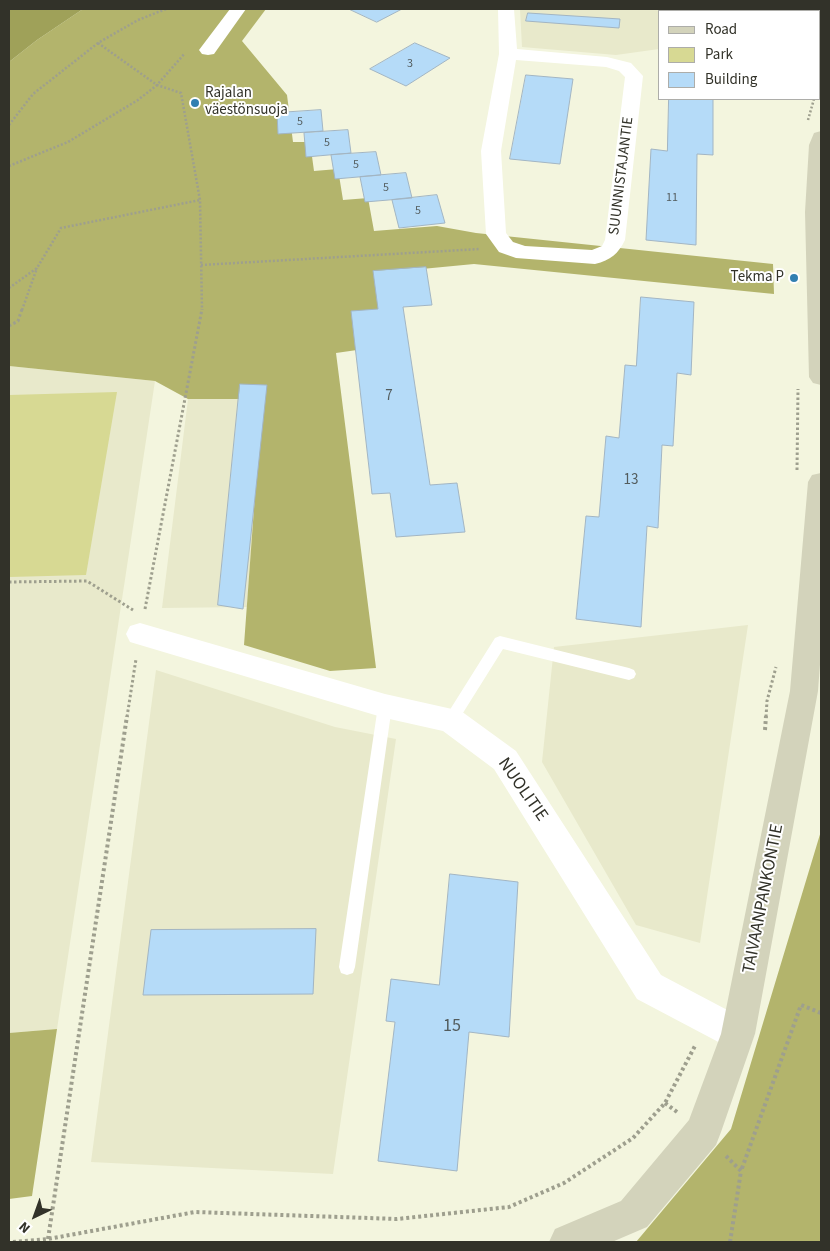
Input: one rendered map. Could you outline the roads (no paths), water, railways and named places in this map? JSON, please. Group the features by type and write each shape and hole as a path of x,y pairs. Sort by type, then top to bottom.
{"street":[{"path":"208,50 238,9"},
{"path":"506,9 508,54"},
{"name":"SUUNNISTAJANTIE","path":"508,54 608,62 625,67 634,76 615,240 610,250 595,257 523,253 506,247 496,234 492,151 508,54"},
{"path":"821,136 819,145 819,178 814,212 821,377"},
{"name":"TAIVAANPANKONTIE","path":"568,1242 634,1214 703,1132 738,1034 804,691 821,482"},
{"name":"NUOLITIE","path":"142,626 385,706 451,720 505,760 649,987 738,1034"}],"lane":[{"path":"451,720 500,642 629,674"},
{"path":"347,967 385,706"}],"place":[{"name":"Rajalan väestönsuoja","path":"195,103"},
{"name":"Tekma P","path":"794,278"}]}
